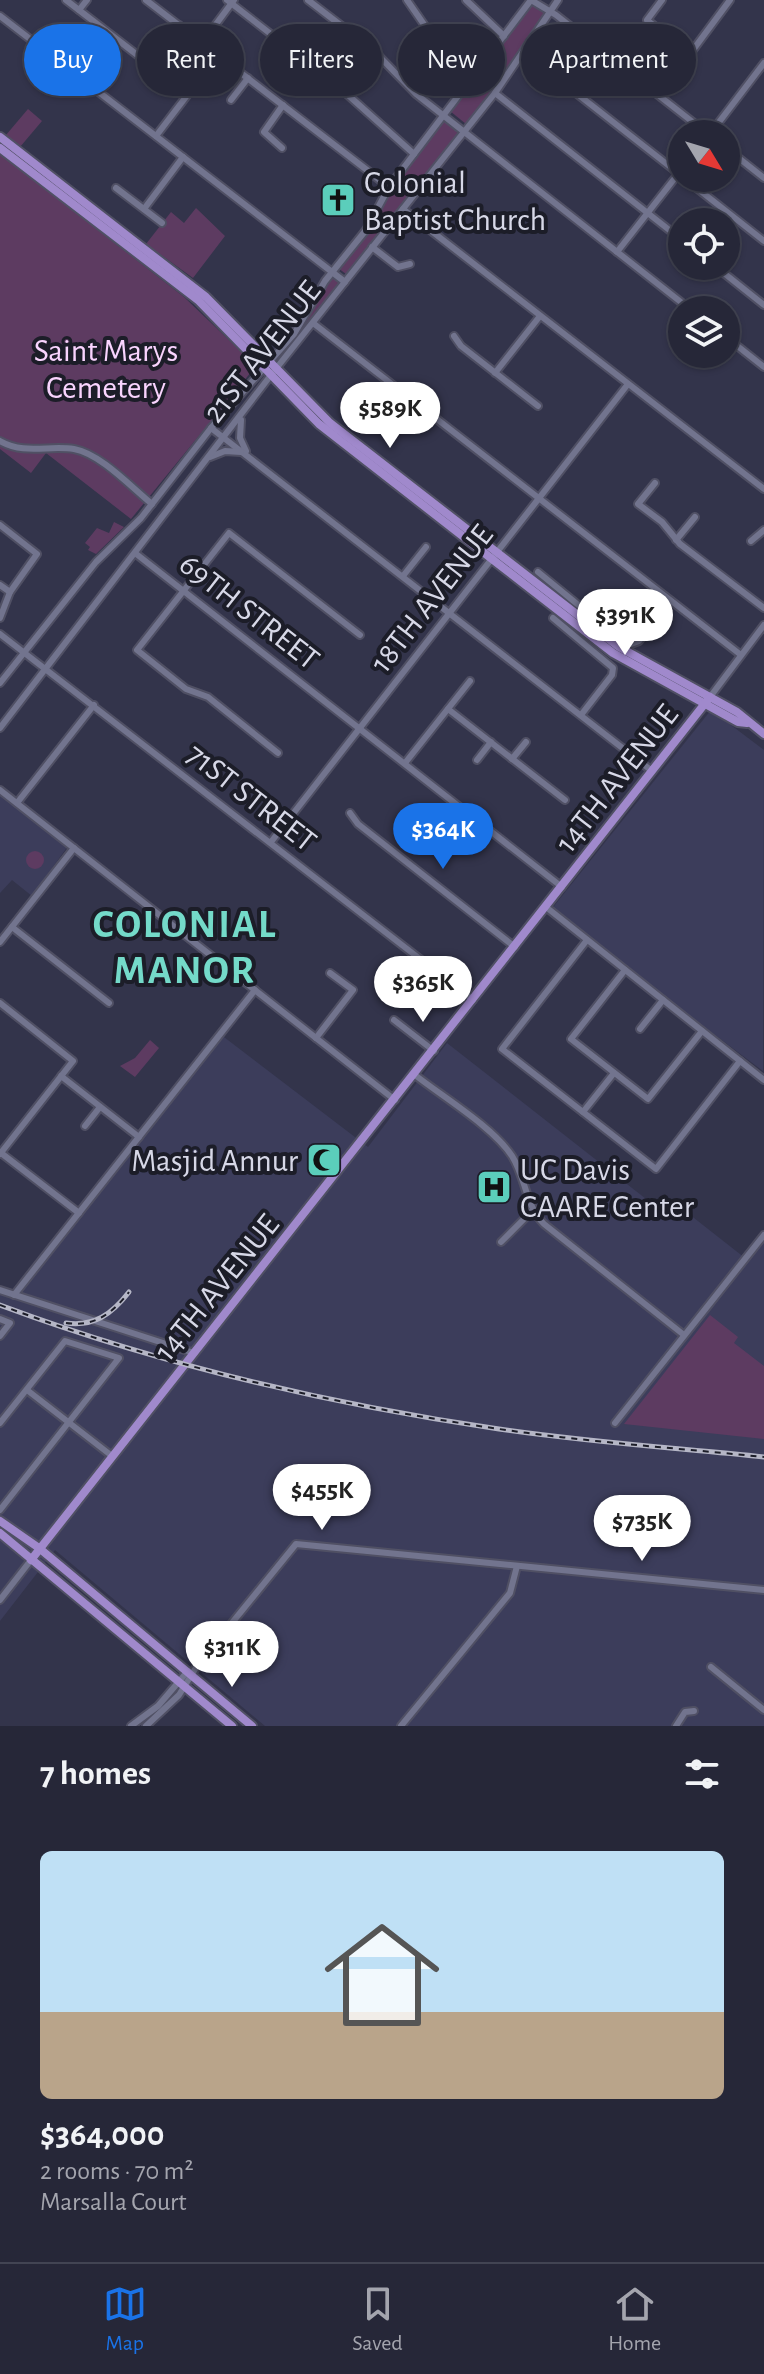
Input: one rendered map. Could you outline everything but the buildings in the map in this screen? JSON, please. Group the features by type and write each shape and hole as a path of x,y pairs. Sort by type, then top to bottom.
{"main road":[{"path":"0,137 206,297 319,424 494,556 613,653 742,715 764,734"},
{"path":"0,148 198,300 271,368"},
{"name":"14TH AVENUE","path":"31,1560 707,700"},
{"path":"0,1521 39,1548 252,1726"},
{"path":"0,1533 232,1726"}],"street":[{"path":"66,0 137,55"},
{"path":"79,10 87,0"},
{"path":"146,0 178,24"},
{"path":"308,0 373,50 444,115 673,296"},
{"path":"407,0 424,24"},
{"path":"466,0 491,24"},
{"path":"531,0 551,11 691,120"},
{"name":"21ST AVENUE","path":"505,35 531,0"},
{"name":"21ST AVENUE","path":"543,24 558,0"},
{"path":"662,0 647,20 690,54 730,0"},
{"path":"215,24 231,1 339,87 414,154"},
{"path":"0,16 345,282"},
{"name":"21ST AVENUE","path":"505,80 521,58"},
{"path":"720,120 764,63"},
{"path":"244,75 389,187"},
{"path":"231,100 248,78"},
{"path":"156,136 187,96"},
{"name":"21ST AVENUE","path":"0,728 243,414 332,272 366,230 389,187 458,96"},
{"name":"21ST AVENUE","path":"0,683 96,562 152,504 211,428 313,323 493,96"},
{"path":"499,96 668,229"},
{"path":"581,96 668,163"},
{"path":"282,148 264,132 283,105"},
{"path":"144,209 183,157"},
{"path":"740,159 764,178"},
{"path":"116,188 162,223"},
{"path":"617,252 668,190"},
{"path":"704,192 764,241"},
{"path":"403,209 764,489"},
{"path":"372,247 398,267 410,264"},
{"path":"733,280 764,305"},
{"path":"495,373 540,316"},
{"path":"313,323 741,655"},
{"path":"454,336 461,346 538,406"},
{"path":"740,348 764,367"},
{"name":"18TH AVENUE","path":"271,842 628,384"},
{"path":"243,414 240,438 251,457"},
{"path":"211,428 652,771"},
{"path":"0,441 26,450 61,447 86,453 152,504"},
{"path":"207,459 231,450 251,457"},
{"path":"655,483 638,504 662,522 676,540 764,608"},
{"path":"676,540 695,517"},
{"path":"0,525 37,554 10,592 0,618"},
{"path":"751,541 764,530"},
{"path":"278,753 208,697 186,689 137,650 229,533 360,635"},
{"path":"403,576 426,547"},
{"name":"69TH STREET","path":"135,553 562,887"},
{"path":"538,572 620,639 631,644 639,641 670,601"},
{"path":"0,585 10,592"},
{"path":"553,618 613,668 612,675 581,715"},
{"name":"14TH AVENUE","path":"707,700 761,634 764,625"},
{"name":"71ST STREET","path":"0,634 473,1000"},
{"path":"405,763 470,681"},
{"path":"17,803 94,705"},
{"path":"448,709 565,800"},
{"path":"477,760 491,742"},
{"path":"512,759 526,742"},
{"path":"0,790 395,1100"},
{"path":"350,813 358,824 515,947"},
{"path":"0,942 74,848"},
{"path":"546,907 764,1080"},
{"path":"12,927 109,1003"},
{"path":"587,940 502,1049 656,1169 740,1061"},
{"path":"625,970 571,1039 648,1099 702,1031"},
{"path":"316,1038 353,990 330,973"},
{"path":"14,1295 255,990"},
{"path":"640,1029 663,1000"},
{"path":"0,1003 73,1061 1,1153 79,1213"},
{"path":"394,1020 434,1051"},
{"path":"583,1112 614,1073"},
{"path":"415,1075 504,1147 517,1166 533,1210 544,1224 684,1335"},
{"path":"61,1076 139,1137"},
{"path":"85,1126 100,1107"},
{"path":"0,1137 9,1143"},
{"path":"501,1242 533,1210"},
{"path":"615,1423 764,1235"},
{"path":"0,1290 194,1353"},
{"path":"0,1319 10,1323 0,1336"},
{"path":"0,1423 65,1341 119,1358 0,1510"},
{"path":"27,1390 112,1456"},
{"path":"146,1726 296,1544 764,1590"},
{"name":"14TH AVENUE","path":"0,1600 31,1560"},
{"path":"401,1726 510,1593 517,1566"},
{"path":"711,1667 764,1710"},
{"path":"131,1726 181,1686"},
{"path":"676,1726 685,1712 694,1711"}],"shaded area":[{"path":"711,710 764,750 763,1071 550,911"},
{"path":"0,794 68,846 32,896 12,880 0,893"},
{"path":"220,1034 368,1147 447,1043 655,1206 666,1196 745,1258 764,1234 764,1726 265,1726 55,1550 0,1621 0,1290 15,1295"}],"green space":[{"path":"531,4 544,13 537,24 521,24 521,51 505,72 505,38"},
{"path":"461,96 487,96 466,124 450,111"},
{"path":"28,109 42,121 20,147 6,135"},
{"path":"443,119 459,132 346,274 338,268"},
{"name":"Saint Marys Cemetery","path":"0,154 184,297 256,366 131,519 46,453 31,473 0,449"},
{"path":"196,208 225,236 193,278 146,244 171,212 184,223"},
{"path":"332,275 340,282 288,348 326,283"},
{"path":"114,522 124,527 96,554 88,550 90,547 85,543 97,528 109,533"},
{"path":"35,851 44,860 35,869 26,860"},
{"path":"150,1040 159,1048 135,1077 120,1066 135,1058"},
{"path":"710,1315 738,1337 734,1343 764,1366 764,1439 624,1424"}],"railway":[{"path":"66,1323 94,1321 116,1307 129,1292"},
{"path":"0,1305 184,1364 372,1408 532,1434 764,1457"}],"place":[{"name":"Colonial Baptist Church","path":"338,200"},
{"name":"Masjid Annur","path":"324,1160"},
{"name":"UC Davis CAARE Center","path":"494,1187"}],"district":[{"name":"COLONIAL MANOR","path":"185,946"}]}
